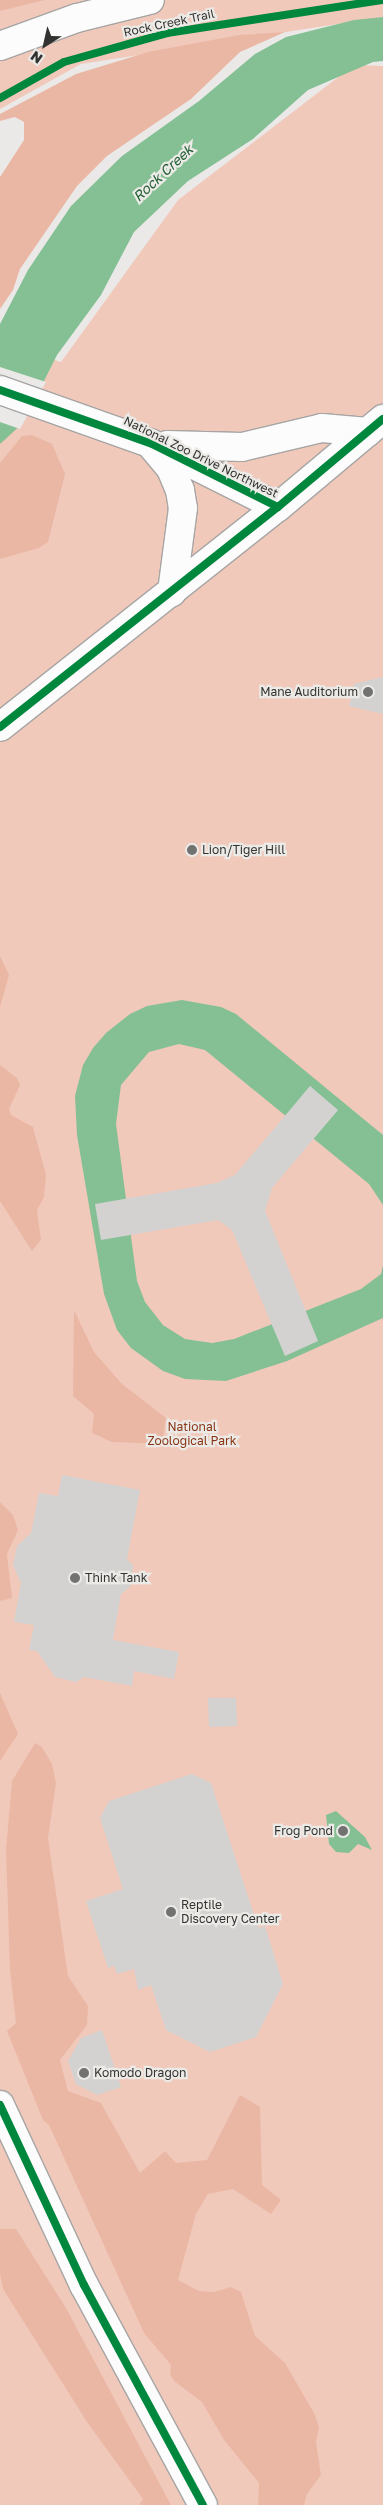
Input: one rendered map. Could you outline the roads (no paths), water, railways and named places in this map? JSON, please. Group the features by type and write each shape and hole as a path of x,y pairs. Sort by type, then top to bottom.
{"street":[{"path":"0,32 76,18 150,0"},
{"path":"0,46 76,18"},
{"name":"National Zoo Drive Northwest","path":"0,390 109,426 150,443 278,507"},
{"path":"150,443 200,448 242,447 322,428 375,425"},
{"path":"0,727 278,507 375,425"},
{"path":"150,443 171,469 180,490 183,508 172,592"},
{"path":"0,2105 84,2284 203,2505"}],"water":[{"name":"Rock Creek","path":"383,17 383,61 373,62 308,90 253,139 188,181 134,232 101,295 57,355 23,423 0,444 0,324 28,270 71,206 122,156 199,101 255,54 286,37 354,20"},
{"path":"182,1000 221,1007 236,1014 383,1135 383,1205 369,1184 205,1050 179,1044 149,1052 121,1085 116,1124 137,1281 145,1302 163,1325 185,1339 212,1343 234,1339 361,1289 381,1274 383,1265 383,1318 287,1361 226,1381 185,1379 163,1371 131,1348 117,1330 104,1294 77,1135 75,1096 83,1065 93,1048 106,1033 130,1014 147,1006"},
{"name":"Frog Pond","path":"336,1811 365,1837 372,1850 358,1844 349,1853 336,1852 329,1844 326,1815"}],"place":[{"name":"Mane Auditorium","path":"368,692"},
{"name":"Lion/Tiger Hill","path":"192,850"},
{"name":"Think Tank","path":"75,1578"},
{"name":"Frog Pond","path":"343,1831"},
{"name":"Reptile Discovery Center","path":"171,1912"},
{"name":"Komodo Dragon","path":"84,2073"}],"park label":[{"name":"National Zoological Park","path":"192,1434"}]}
